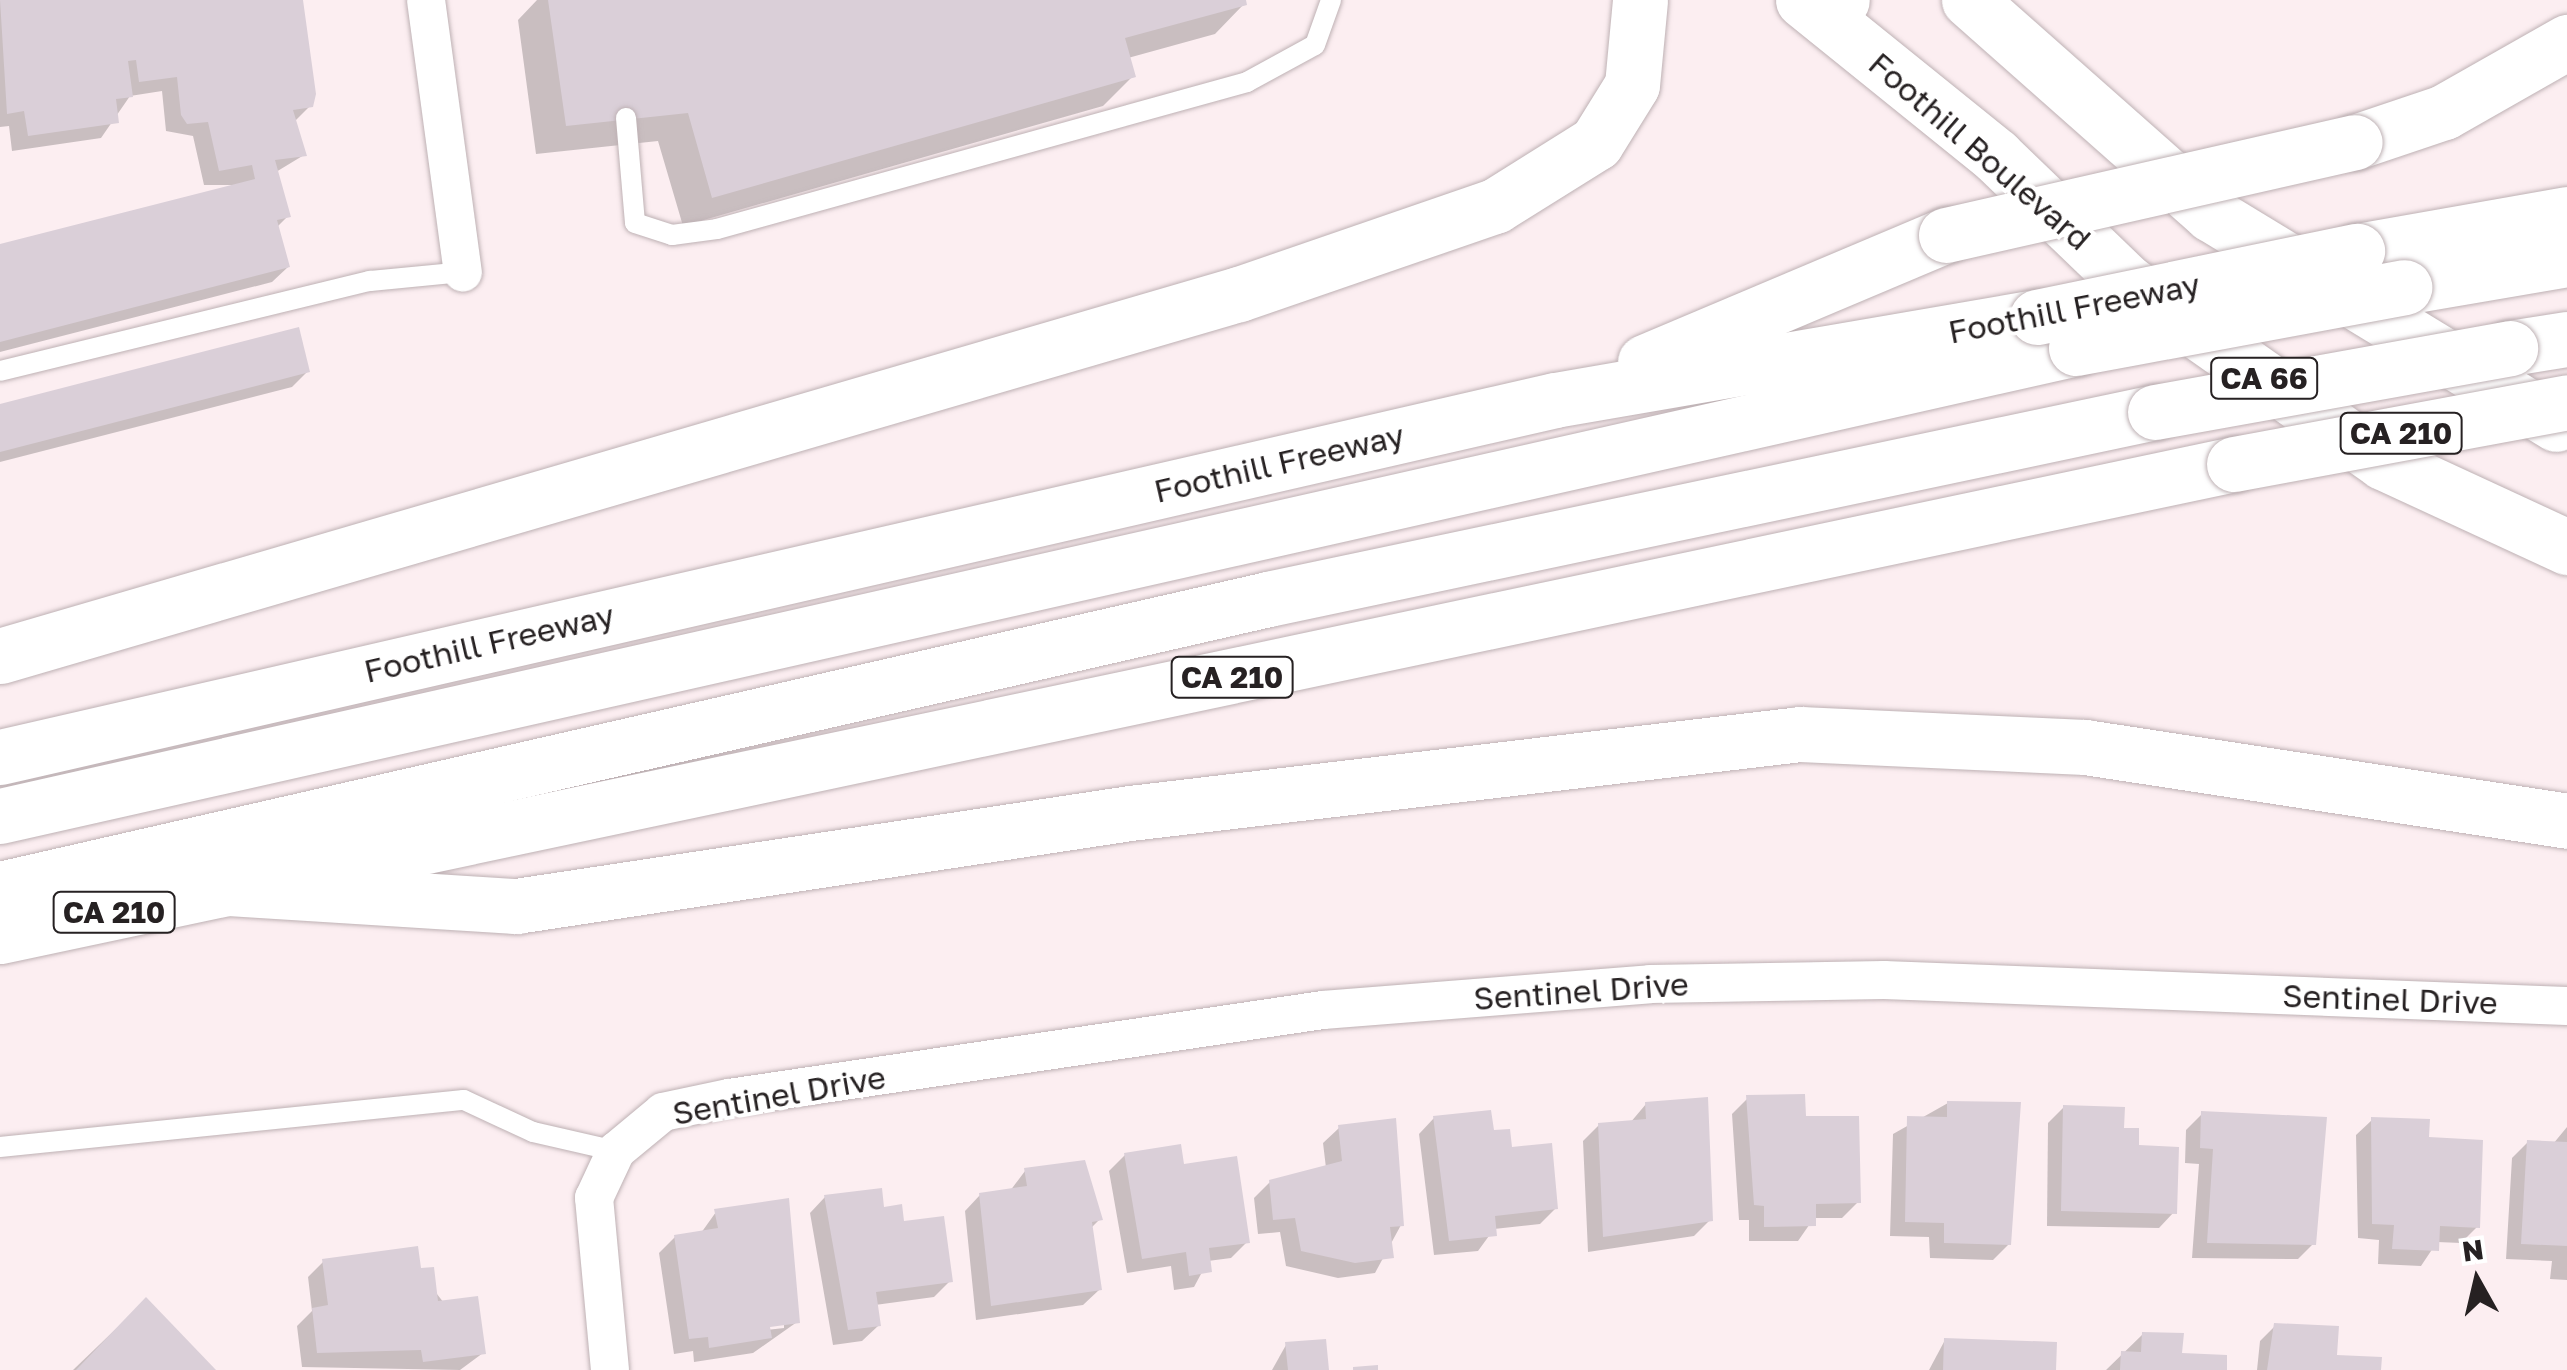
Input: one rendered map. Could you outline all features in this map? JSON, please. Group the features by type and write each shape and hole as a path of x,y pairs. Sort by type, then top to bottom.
{"main road":[{"path":"0,656 1220,300 1494,206 1596,143 1632,84 1640,0"},
{"path":"1968,0 2211,214 2448,366 2567,430"},
{"name":"Foothill Boulevard","path":"1825,7 1996,156 2127,282 2383,462 2567,547"},
{"path":"1555,400 1946,235 2355,142 2444,112 2567,42"},
{"name":"Foothill Freeway","path":"0,756 1555,400 2056,333 2357,251 2567,214"},
{"path":"0,816 2056,333 2404,287 2567,259"},
{"path":"0,889 1268,599 2155,412 2567,339"},
{"name":"CA 210","path":"0,936 2234,464 2567,402"},
{"path":"228,888 516,906 1130,813 1800,734 2085,747 2490,803 2567,821"},
{"path":"2490,803 2567,801"}],"street":[{"path":"426,0 462,272"},
{"name":"Sentinel Drive","path":"616,1151 663,1112 728,1098 1323,1010 1650,984 1884,980 2567,1006"},
{"path":"610,1370 594,1198 616,1151"}],"lane":[{"path":"626,118 635,223 672,235 1247,82 1315,45 1330,0"},
{"path":"0,370 370,281 462,272"},
{"path":"0,1147 464,1100 533,1132 616,1151"}],"building":[{"path":"0,0 303,0 316,94 313,107 293,110 307,156 275,160 291,217 277,220 290,267 0,342 0,244 255,179 252,165 219,171 208,122 187,124 181,115 177,77 139,82 136,60 128,61 133,97 116,99 119,123 28,136 24,111 7,114"},
{"path":"548,0 1246,0 1247,5 1125,38 1136,77 712,198 688,113 566,126"},
{"path":"299,327 310,372 0,452 0,404"},
{"path":"1805,1094 1806,1116 1859,1116 1861,1203 1816,1204 1816,1226 1764,1227 1764,1206 1754,1205 1746,1095"},
{"path":"1708,1097 1713,1221 1603,1237 1598,1123 1646,1119 1645,1102"},
{"path":"1947,1101 2021,1102 2011,1245 1944,1243 1944,1223 1905,1222 1907,1116 1947,1117"},
{"path":"2063,1105 2125,1107 2124,1128 2139,1128 2139,1145 2179,1147 2177,1214 2061,1211"},
{"path":"1491,1110 1494,1130 1510,1129 1512,1147 1552,1143 1558,1209 1495,1216 1497,1236 1449,1241 1433,1116"},
{"path":"2201,1111 2327,1117 2316,1245 2207,1243 2213,1149 2200,1148"},
{"path":"2371,1117 2430,1119 2429,1137 2483,1140 2480,1228 2440,1226 2439,1251 2392,1249 2394,1225 2372,1224"},
{"path":"1396,1118 1404,1226 1390,1227 1394,1258 1355,1263 1301,1251 1295,1218 1273,1220 1269,1180 1342,1161 1338,1125"},
{"path":"2527,1140 2567,1142 2567,1246 2521,1244"},
{"path":"1181,1144 1184,1164 1237,1156 1250,1243 1209,1248 1212,1272 1189,1276 1186,1252 1142,1259 1124,1153"},
{"path":"1085,1160 1103,1220 1092,1222 1102,1290 991,1306 979,1193 1027,1186 1024,1168"},
{"path":"882,1188 884,1207 902,1204 904,1221 944,1216 953,1282 876,1292 881,1326 848,1330 824,1195"},
{"path":"789,1198 800,1323 770,1327 772,1338 709,1348 708,1337 689,1339 674,1235 718,1228 714,1209"},
{"path":"418,1246 421,1268 434,1267 438,1301 478,1296 486,1354 423,1362 421,1350 317,1353 312,1308 328,1305 322,1259"},
{"path":"146,1297 216,1370 76,1370"},
{"path":"2274,1323 2339,1326 2337,1355 2382,1357 2381,1370 2267,1370"},
{"path":"2142,1332 2184,1333 2182,1353 2227,1355 2227,1370 2120,1370 2121,1351 2141,1352"},
{"path":"1944,1338 2057,1342 2056,1370 1943,1370"},
{"path":"1326,1339 1329,1370 1288,1370 1285,1342"},
{"path":"1378,1365 1378,1370 1353,1370 1353,1367"}]}
